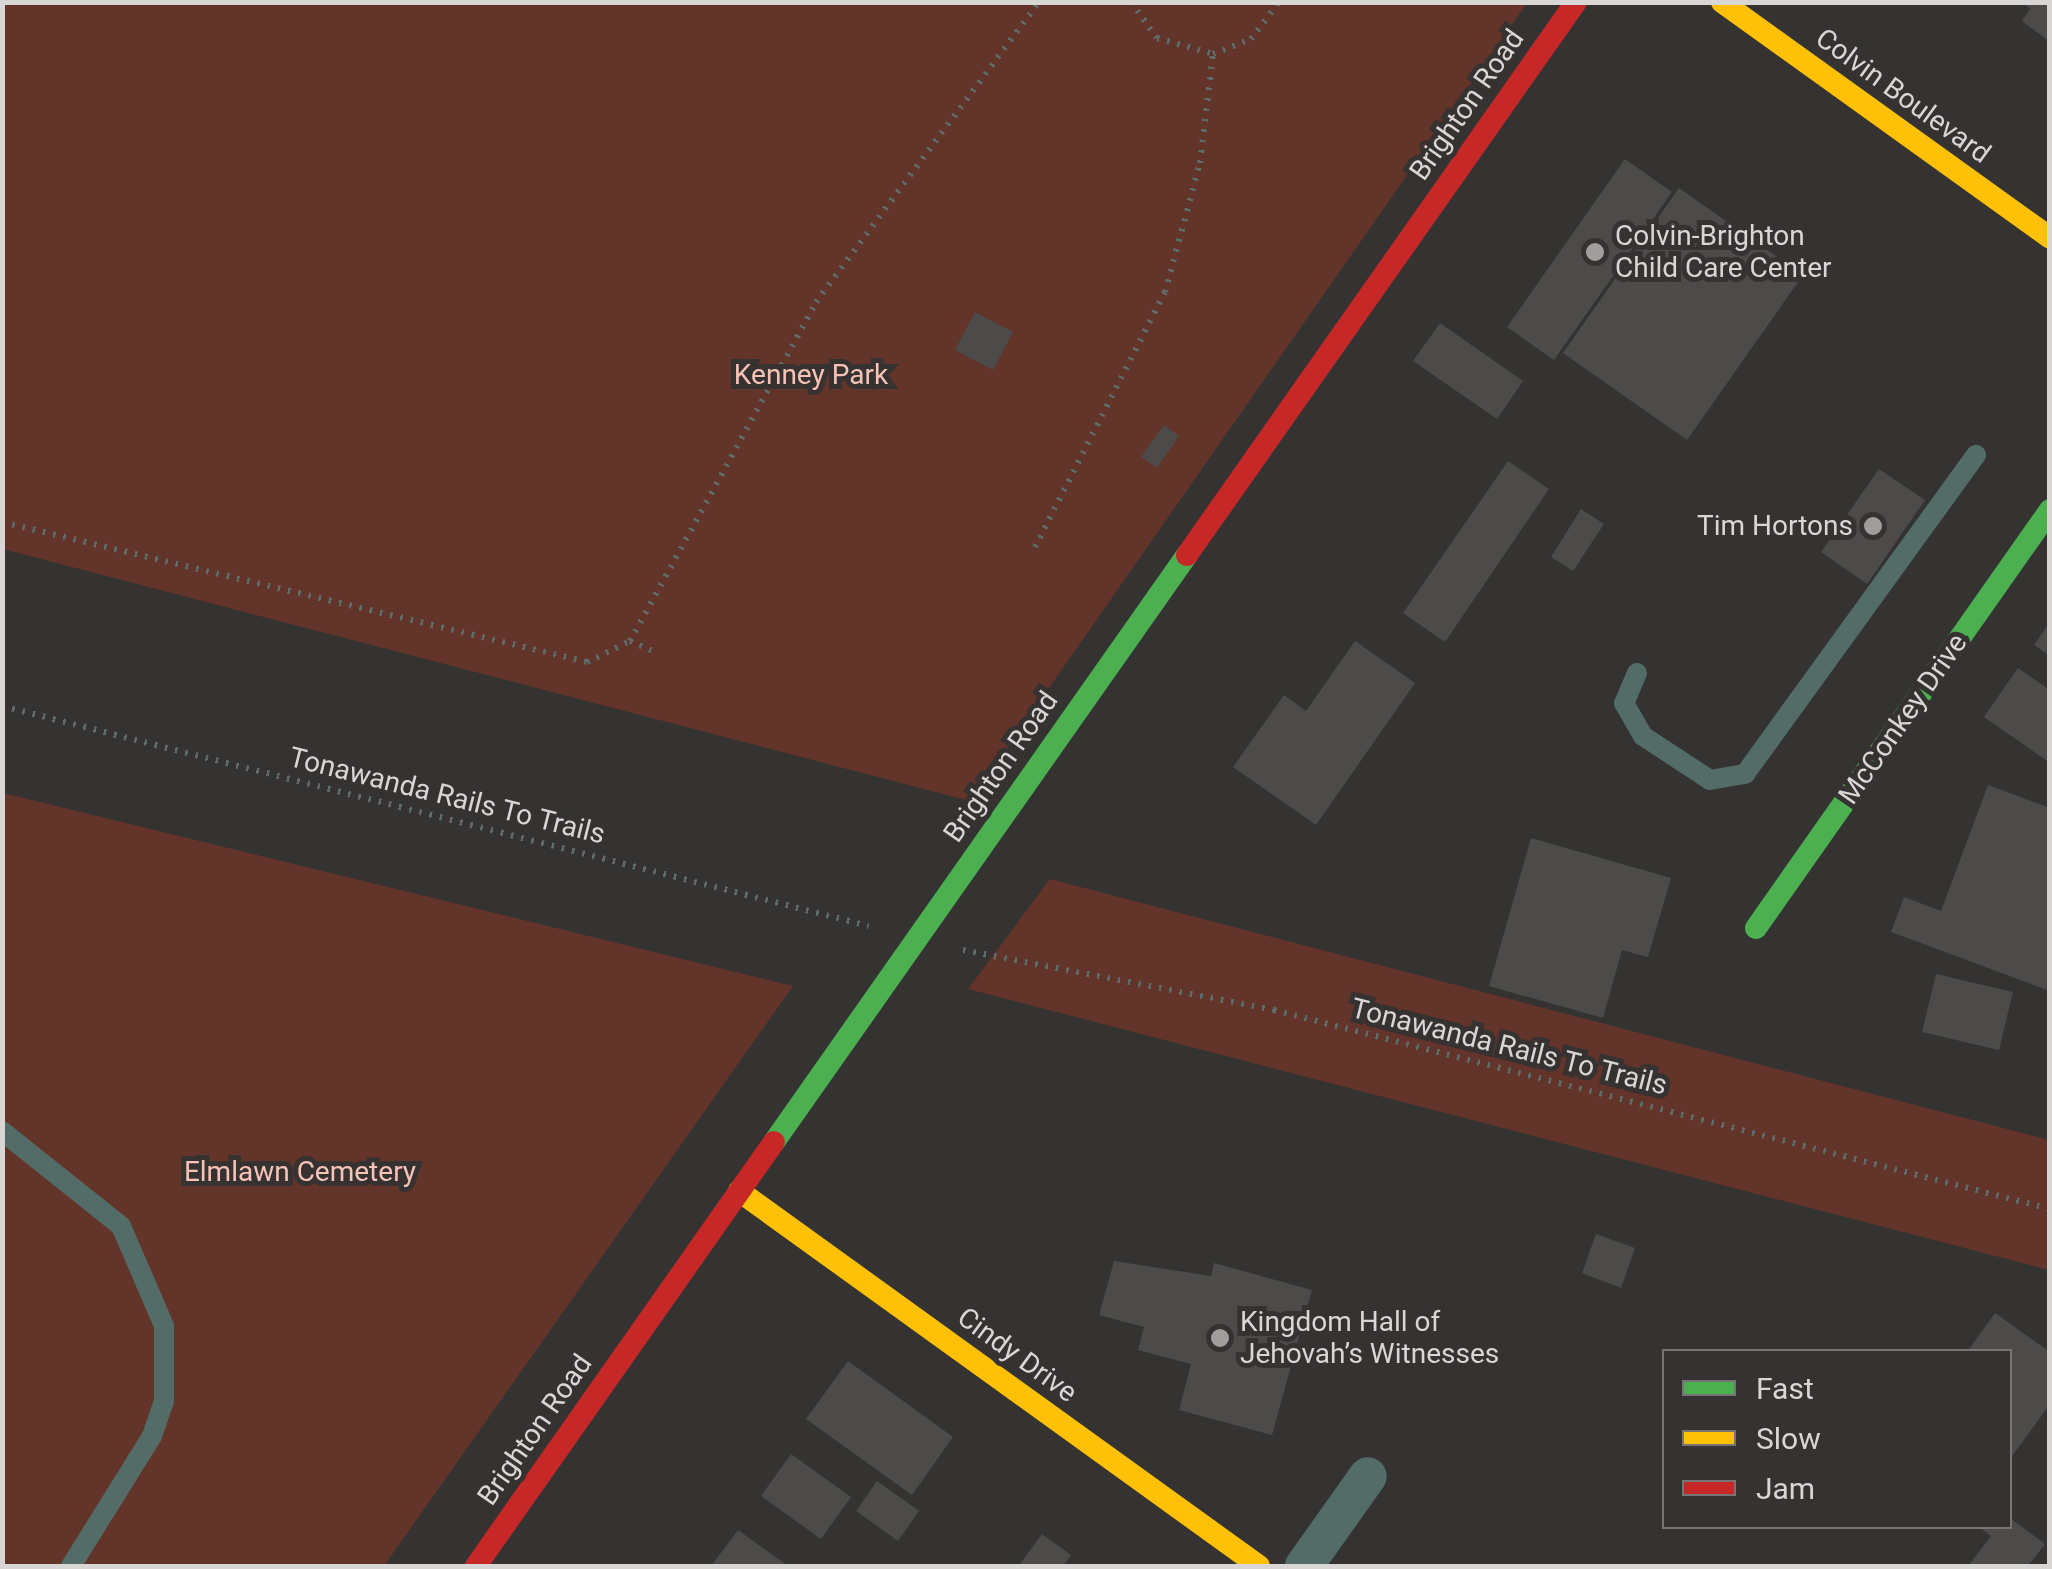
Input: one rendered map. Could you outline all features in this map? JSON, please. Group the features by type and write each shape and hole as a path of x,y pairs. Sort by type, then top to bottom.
{"street":[{"name":"Brighton Road","path":"476,1566 1576,2"},
{"name":"Colvin Boulevard","path":"1722,2 2050,238"},
{"name":"McConkey Drive","path":"1756,928 2050,510"},
{"name":"Cindy Drive","path":"739,1192 1260,1566"},
{"path":"1304,1566 1368,1476"}],"lane":[{"path":"1637,673 1624,703 1644,736 1710,780 1744,774 1976,454"},
{"path":"2,1158 9,1135 121,1226 164,1326 164,1401 152,1436 71,1566"}],"path":[{"path":"2,522 587,662 630,641 816,302 1039,2"},
{"path":"1131,2 1156,38 1213,54 1251,40 1279,2"},
{"path":"1188,2 1218,2"},
{"path":"1035,547 1165,292 1200,163 1213,54"},
{"path":"630,641 652,651"},
{"name":"Tonawanda Rails To Trails","path":"2,706 880,929"},
{"name":"Tonawanda Rails To Trails","path":"953,948 1274,1010 2050,1209"}],"green space":[{"name":"Kenney Park","path":"1528,2 970,801 3,549 2,3"},
{"name":"Elmlawn Cemetery","path":"3,793 793,986 384,1566 3,1566"},
{"path":"1050,879 2049,1140 2049,1270 968,989"}],"building":[{"path":"2022,2 2050,2 2050,42 2022,21 2030,9"},
{"name":"Colvin-Brighton Child Care Center","path":"1625,159 1672,192 1554,360 1507,327"},
{"path":"1679,188 1803,275 1687,440 1563,353"},
{"path":"975,312 1013,332 993,370 955,350"},
{"path":"1440,323 1523,381 1497,419 1413,361"},
{"path":"1164,425 1179,436 1157,468 1141,457"},
{"path":"1508,461 1549,489 1445,642 1403,613"},
{"name":"Tim Hortons","path":"1879,469 1925,500 1867,584 1821,552"},
{"path":"1581,509 1604,524 1573,571 1551,557"},
{"path":"2050,622 2050,656 2034,645"},
{"path":"1355,641 1415,683 1316,825 1233,767 1284,695 1306,711"},
{"path":"2018,668 2050,690 2050,763 1984,717"},
{"path":"1988,785 2050,808 2050,991 1891,932 1904,897 1941,911"},
{"path":"1531,838 1671,878 1648,957 1622,950 1603,1018 1489,986"},
{"path":"1936,974 2013,992 1999,1050 1922,1032"},
{"path":"1596,1234 1635,1248 1621,1288 1582,1273"},
{"name":"Kingdom Hall of Jehovah’s Witnesses","path":"1114,1261 1211,1276 1214,1263 1312,1290 1272,1435 1179,1410 1191,1364 1138,1350 1144,1327 1099,1315"},
{"path":"1995,1313 2050,1352 2050,1404 2012,1456 2012,1349 1969,1349"},
{"path":"848,1361 953,1437 912,1495 806,1419"},
{"path":"791,1454 851,1497 821,1539 761,1496"},
{"path":"877,1481 919,1511 898,1541 856,1511"},
{"path":"2012,1519 2045,1544 2028,1566 1968,1566 1991,1536 1982,1529 2012,1529"},
{"path":"738,1530 788,1566 711,1566"},
{"path":"1042,1534 1071,1555 1063,1566 1020,1564"}],"traffic: fast":[{"path":"1756,928 2050,510"},
{"path":"774,1142 1187,555"}],"traffic: slow":[{"path":"1722,2 2050,238"},
{"path":"739,1191 1259,1566"}],"traffic: jam":[{"path":"1187,555 1576,2"},
{"path":"476,1566 774,1142"}],"place":[{"name":"Colvin-Brighton Child Care Center","path":"1595,252"},
{"name":"Tim Hortons","path":"1873,526"},
{"name":"Kingdom Hall of Jehovah’s Witnesses","path":"1220,1338"}]}
